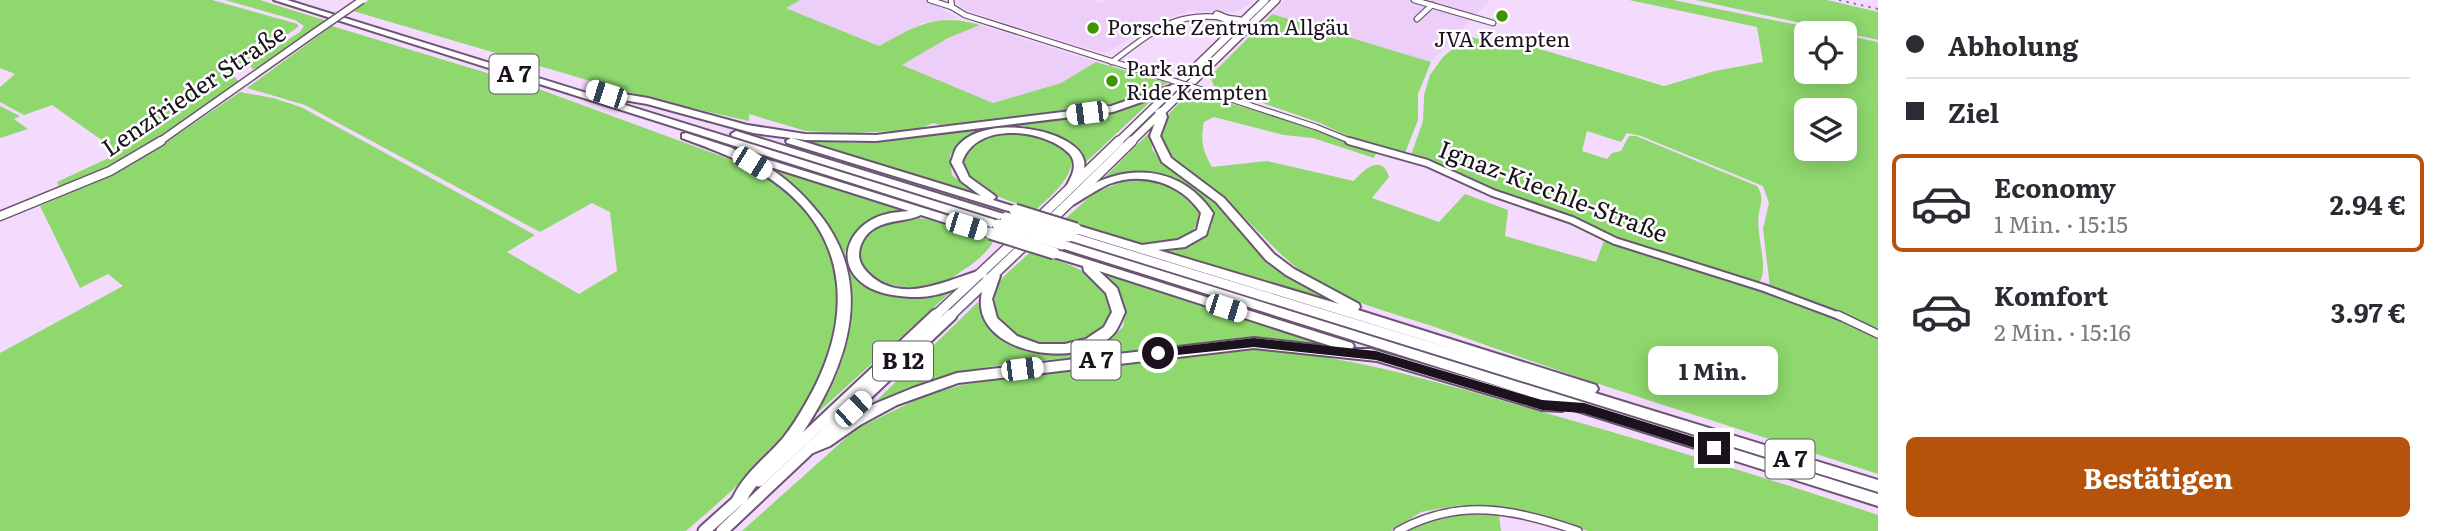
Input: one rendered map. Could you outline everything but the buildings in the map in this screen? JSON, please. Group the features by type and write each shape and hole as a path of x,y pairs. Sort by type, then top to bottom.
{"highway":[{"name":"A 7","path":"278,0 588,97 1002,221"},
{"name":"A 7","path":"301,0 606,94 1878,500"},
{"path":"747,128 805,137 846,140 876,138 1113,109 1173,89"},
{"path":"606,94 648,101 747,128 1002,221 1065,241 1136,247 1170,246 1192,239 1202,232 1206,223 1202,204 1185,188 1175,183 1142,176 1107,181 1067,204"},
{"path":"588,97 606,107 728,150 942,218"},
{"path":"1160,111 1162,117 1155,136 1166,160 1220,200 1270,257 1290,272 1383,322"},
{"path":"1002,221 977,190 959,174 955,166 956,156 969,140 1002,130 1026,130 1050,135 1063,142 1078,157 1080,165 1072,187"},
{"path":"728,150 778,180 821,221 835,248 846,294 846,321 839,350 827,380 790,440 744,485 740,499"},
{"path":"1002,221 942,218 913,213 880,219 857,238 851,251 854,264 861,275 872,283 901,292 920,293 941,289 987,275 986,305 997,328 1007,337 1023,344 1042,350 1064,350 1099,338 1112,327 1118,316 1118,303 1113,289 1076,260 1065,241"},
{"name":"A 7","path":"1065,241 1878,486"},
{"path":"1136,247 1383,322 1645,407 1703,432"},
{"name":"A 7","path":"1076,260 1376,356 1542,405 1584,408"},
{"name":"A 7","path":"813,447 831,441 853,422 879,408 920,389 957,378 1254,343 1376,356"}],"main road":[{"name":"B 12","path":"722,531 813,447 1072,187 1265,0"},
{"name":"B 12","path":"704,531 1067,204 1276,0"},
{"path":"1217,15 1229,20 1234,29"}],"street":[{"name":"Lenzfrieder Straße","path":"0,216 110,171 141,153 362,0"},
{"path":"929,0 951,3 965,15 1112,62 1171,19 1191,14 1217,15 1252,23"},
{"path":"1414,0 1493,23"},
{"path":"1417,19 1432,5"},
{"name":"Ignaz-Kiechle-Straße","path":"1112,62 1317,127 1365,148 1427,163 1493,193 1572,220 1615,241 1787,296 1832,312 1878,334"},
{"path":"1398,531 1415,521 1441,513 1488,509 1522,514 1578,531"}],"shaded area":[{"path":"800,0 926,0 958,18 924,22 879,46 785,7"},
{"path":"958,0 1253,2 1235,12 1190,11 1158,21 1108,52 1099,52 968,11 960,6"},
{"path":"1285,0 1490,0 1431,62 1272,14"},
{"path":"980,25 1096,62 1061,83 993,103 902,65 948,38"}],"green space":[{"path":"0,0 212,0 298,24 298,27 238,69 233,75 240,83 131,154 60,189 57,182 113,156 103,141 52,105 24,115 0,102 0,87 15,74 0,68"},
{"path":"225,0 260,0 327,21 261,67 252,69 250,64 300,32 304,26 295,20"},
{"path":"369,0 800,0 786,8 879,46 927,23 951,20 980,25 948,38 902,65 993,103 1061,83 1096,62 1168,83 1131,101 944,126 933,123 917,130 852,133 806,131 749,114 749,121 655,100 353,11"},
{"path":"1629,0 1673,0 1794,24 1794,84 1857,84 1857,38 1878,42 1878,328 1770,287 1763,229 1769,203 1763,186 1641,136 1627,133 1621,142 1587,131 1582,151 1607,159 1612,153 1621,151 1629,136 1636,136 1757,186 1761,193 1758,221 1763,267 1760,281 1754,282 1615,238 1573,218 1495,192 1465,175 1411,155 1423,121 1424,95 1430,75 1443,57 1468,36 1516,50 1523,44 1664,86 1715,71 1763,62 1757,27"},
{"path":"1696,0 1827,0 1878,12 1878,40 1857,35 1857,21 1794,22"},
{"path":"1272,14 1431,62 1418,94 1418,120 1405,153 1356,140 1320,123 1214,86 1210,76"},
{"path":"332,26 536,88 748,166 789,195 818,228 835,269 837,293 835,332 821,378 804,409 778,443 734,489 686,531 0,531 0,353 123,286 108,274 80,288 40,206 111,175 158,148 240,92 301,107 535,235 507,252 579,294 617,271 610,212 592,203 540,232 305,105 247,88"},
{"path":"1191,92 1315,128 1376,153 1374,158 1313,138 1284,135 1214,117 1204,122 1202,135 1204,151 1212,167 1267,161 1354,181 1372,166 1382,166 1389,177 1372,198 1439,222 1465,194 1508,210 1505,236 1596,262 1605,238 1830,314 1878,337 1878,474 1613,389 1333,291 1292,264 1238,211 1180,168 1170,157 1162,133 1166,119"},
{"path":"1151,101 1084,164 1070,144 1061,137 1041,129 1005,126 1116,112"},
{"path":"0,106 20,116 14,119 28,129 0,138"},
{"path":"984,128 961,141 950,155 952,175 976,195 793,138 856,143"},
{"path":"1151,131 1152,149 1160,161 1216,202 1285,273 1331,302 1161,252 1192,245 1208,233 1212,218 1204,202 1187,189 1164,179 1135,175 1103,179"},
{"path":"1016,133 1047,140 1061,147 1072,159 1064,181 1037,209 993,194 975,182 961,164 965,149 987,136"},
{"path":"757,163 906,210 884,215 858,230 847,247 845,256 826,220 809,201"},
{"path":"1127,180 1160,182 1181,190 1198,210 1194,229 1172,242 1154,244 1120,238 1065,219 1094,193"},
{"path":"913,217 940,222 994,240 976,261 940,284 928,287 897,286 868,277 859,268 856,257 863,239 881,224"},
{"path":"1031,251 1072,266 1095,279 1110,297 1111,313 1101,327 1083,338 1061,344 1037,344 1015,336 999,321 993,304 995,290 1000,281"},
{"path":"846,261 864,283 891,295 922,297 953,290 814,416 837,374 850,326 852,301"},
{"path":"1100,272 1344,349 1283,342 1225,342 1009,364 942,377 872,405 978,302 986,323 1001,339 1019,349 1041,354 1063,354 1086,349 1106,340 1123,327 1124,310 1121,296"},
{"path":"1255,349 1359,363 1616,433 1878,515 1878,531 1588,531 1520,510 1461,505 1421,512 1391,531 742,531 856,429 924,396 962,385 1026,375"},
{"path":"1467,514 1499,515 1501,531 1409,531 1430,520"}],"railway":[{"path":"1839,0 1878,9"}],"place":[{"name":"JVA Kempten","path":"1502,16"},
{"name":"Porsche Zentrum Allgäu","path":"1093,28"},
{"name":"Park and Ride Kempten","path":"1112,81"}],"route":[{"path":"1158,353 1254,343 1376,356 1542,405 1584,408 1714,448"}]}
